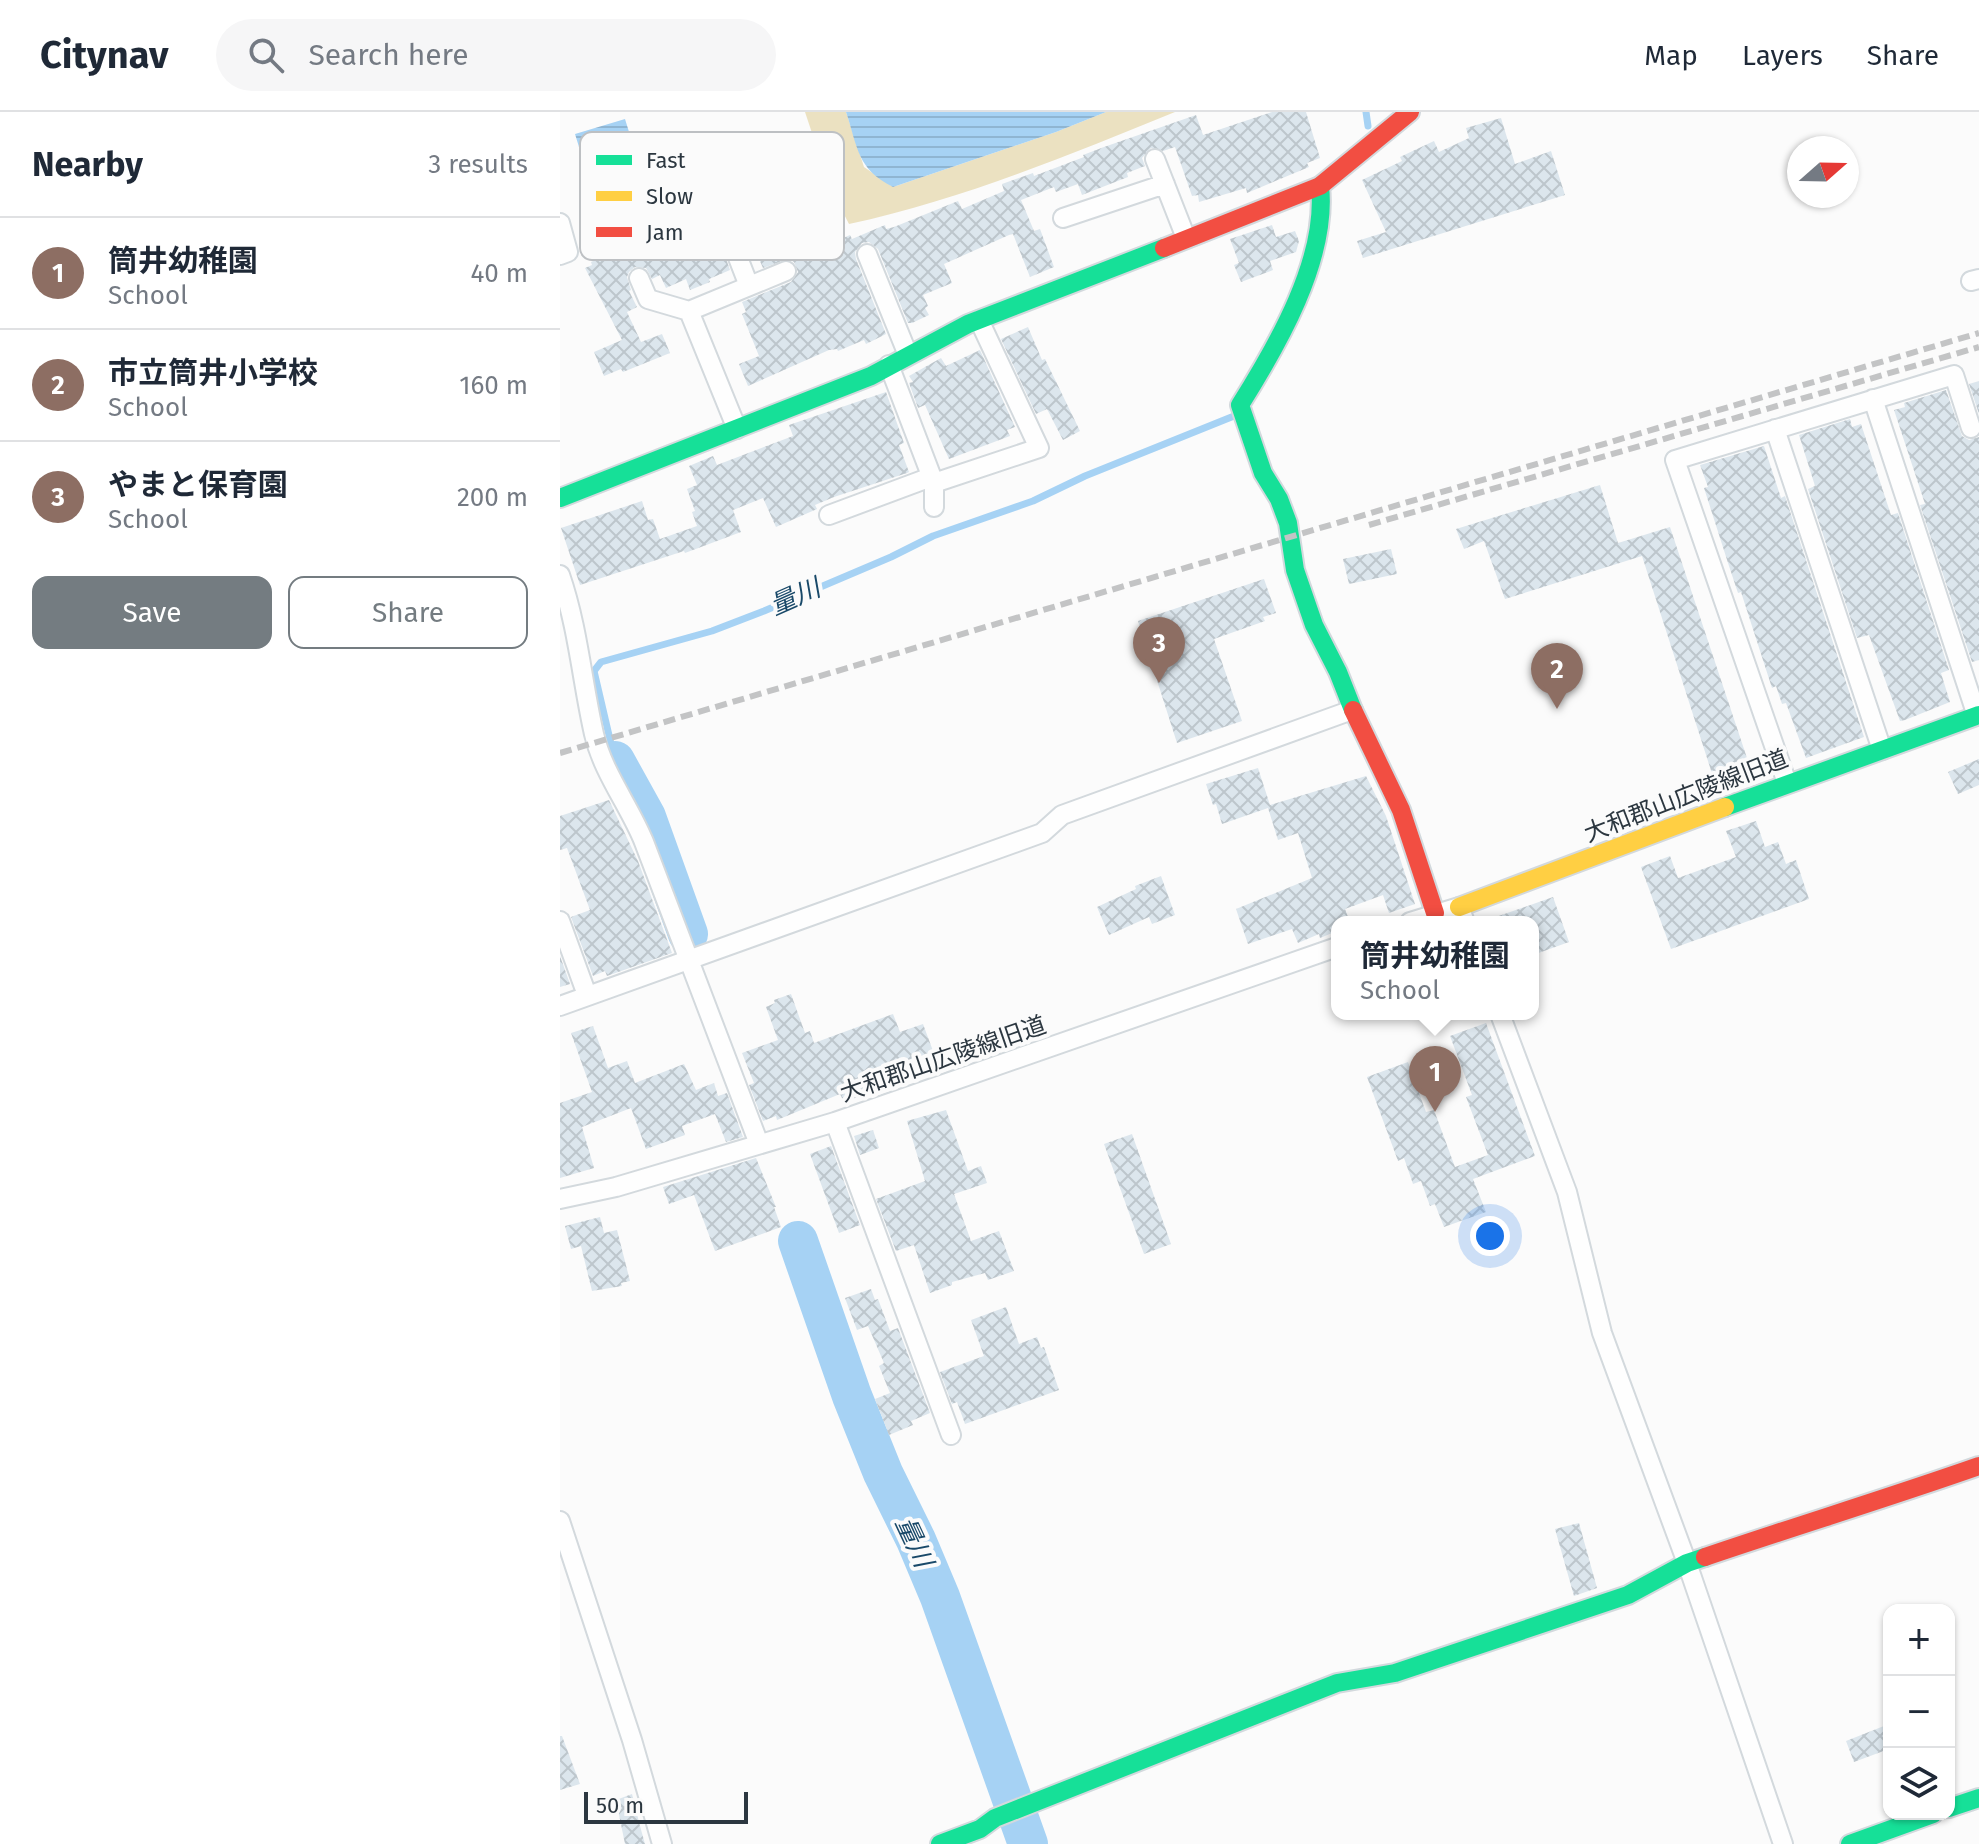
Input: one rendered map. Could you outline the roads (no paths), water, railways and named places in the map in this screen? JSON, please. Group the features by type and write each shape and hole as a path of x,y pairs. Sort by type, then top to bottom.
{"street":[{"path":"560,498 871,376 946,334 979,320 1320,186 1403,114"},
{"path":"1155,159 1186,238"},
{"path":"1063,218 1165,184"},
{"path":"1320,186 1323,204 1311,260 1289,324 1240,405 1263,473 1279,499 1288,523 1295,570 1314,625 1401,810 1435,913"},
{"path":"560,223 568,252 560,255"},
{"path":"867,254 908,355"},
{"path":"739,260 749,286"},
{"path":"639,278 648,299 689,311 786,271"},
{"path":"689,311 737,429"},
{"path":"829,515 1039,448 979,320"},
{"path":"889,365 932,480 934,507"},
{"path":"1787,783 1675,460 1954,375 1971,428"},
{"path":"1873,399 1978,716"},
{"path":"1775,429 1882,750"},
{"path":"560,575 566,617 594,734 607,772 634,819 693,956 759,1144"},
{"path":"560,1006 1042,833 1062,815 1352,710"},
{"name":"大和郡山広陵線旧道","path":"1427,916 1435,913 1462,915 1787,783 1978,716"},
{"path":"560,921 587,995"},
{"name":"大和郡山広陵線旧道","path":"560,1199 616,1187 835,1122 1331,949"},
{"path":"1502,1020 1567,1192 1602,1333 1687,1563 1783,1844"},
{"path":"835,1122 951,1435"},
{"path":"940,1844 980,1829 995,1818 1034,1802 1337,1683 1395,1673 1628,1595 1687,1563 1979,1466"},
{"path":"560,1521 632,1740 662,1844"},
{"path":"1955,1806 1979,1798"},
{"path":"1850,1844 1916,1820"}],"water":[{"path":"846,112 1106,112 893,187 865,165"},
{"path":"625,119 629,132 582,132"},
{"path":"580,132 580,150 575,134"}],"waterway":[{"name":"量川","path":"1366,112 1368,126"},
{"name":"量川","path":"615,761 594,671 601,662 712,631 764,611 933,536 1033,501 1085,476 1239,414"},
{"name":"量川","path":"615,761 646,817 688,934"},
{"name":"量川","path":"798,1241 852,1396 883,1473 940,1597 1028,1844"}],"railway":[{"path":"560,753 1979,333"},
{"path":"1369,525 1979,347"}],"place":[{"name":"やまと保育園","path":"1159,683"},
{"name":"市立筒井小学校","path":"1557,709"},
{"name":"筒井幼稚園","path":"1435,1112"}]}
